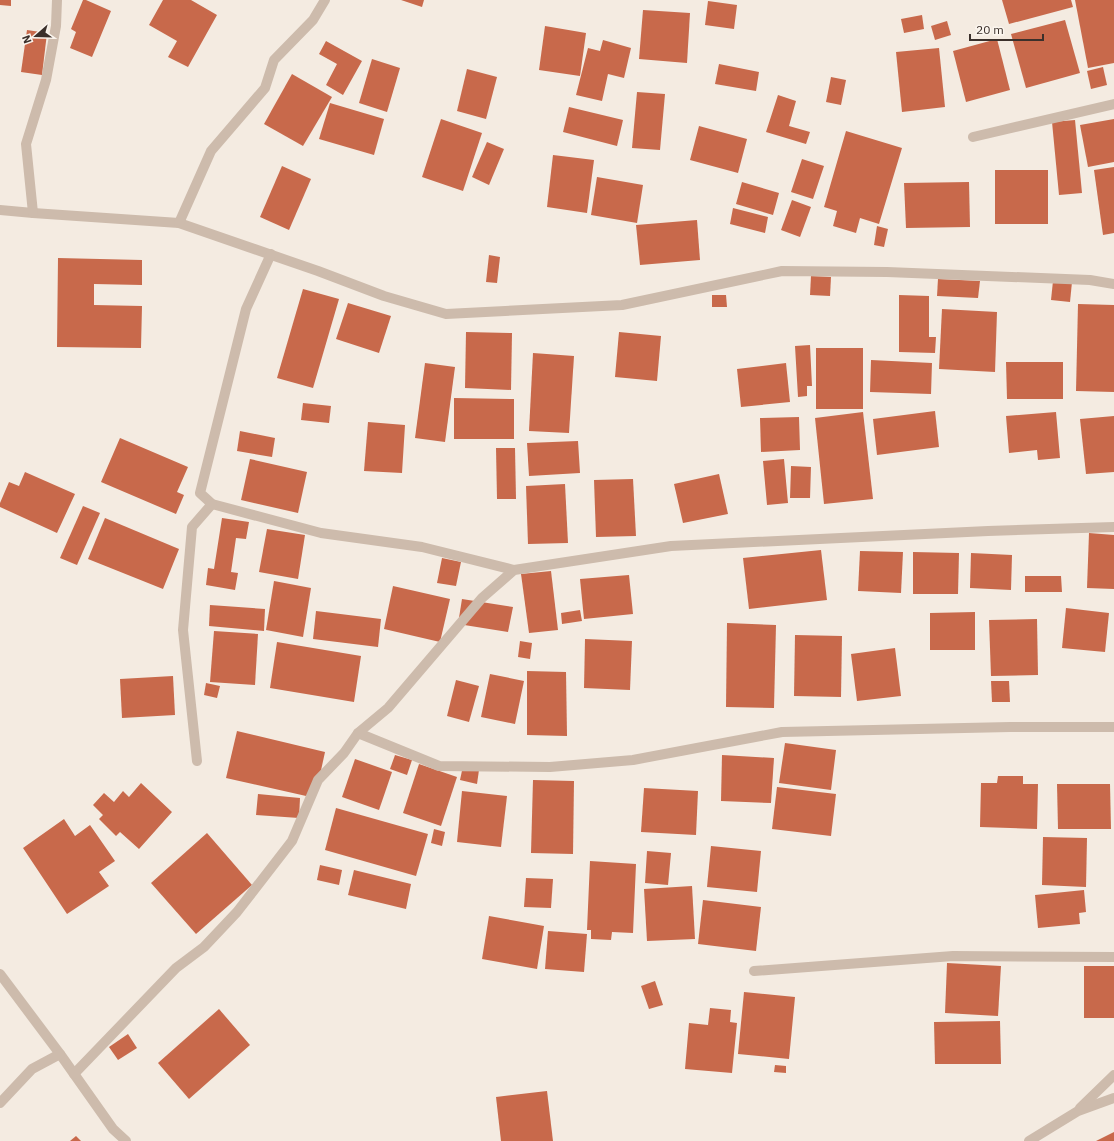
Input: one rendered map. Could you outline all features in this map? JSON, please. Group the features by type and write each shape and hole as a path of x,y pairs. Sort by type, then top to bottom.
{"street":[{"path":"33,213 26,144 46,80 56,26 57,0"},
{"path":"179,223 211,151 265,88 274,60 313,20 325,0"},
{"path":"973,137 1114,104"},
{"path":"0,210 179,223 271,254 384,296 446,314 622,305 782,271 887,272 1090,280 1114,284"},
{"path":"271,254 246,309 200,493 212,504 321,533 422,547 514,570 671,546 988,531 1114,527"},
{"path":"197,761 183,630 192,527 212,504"},
{"path":"74,1074 176,968 204,947 237,912 292,841 318,780 344,754 358,733 388,708 482,598 514,570"},
{"path":"358,733 438,766 550,767 633,760 782,732 1010,727 1114,727"},
{"path":"754,971 953,956 1114,957"},
{"path":"0,974 60,1054 113,1129 126,1141"},
{"path":"0,1103 32,1069 60,1054"},
{"path":"1078,1111 1114,1075"},
{"path":"1029,1141 1078,1111 1114,1098"}],"building":[{"path":"0,0 11,0 11,6 0,5"},
{"path":"83,0 111,11 92,57 70,48 76,32 71,29"},
{"path":"163,0 191,0 217,15 188,67 168,57 177,41 149,25"},
{"path":"401,0 424,0 422,7"},
{"path":"1002,0 1071,0 1073,7 1009,24"},
{"path":"1075,0 1114,0 1114,63 1088,68"},
{"path":"708,1 737,5 734,29 705,25"},
{"path":"643,10 690,13 687,63 639,59"},
{"path":"922,15 924,29 904,33 901,19"},
{"path":"1065,20 1080,73 1026,88 1011,34"},
{"path":"947,21 951,35 935,40 931,26"},
{"path":"545,26 586,33 580,76 539,70"},
{"path":"27,30 47,33 42,75 21,72"},
{"path":"997,39 1010,90 966,102 953,51"},
{"path":"603,40 631,48 624,78 608,74 602,101 576,95 588,48 600,51"},
{"path":"326,41 362,61 343,95 326,85 337,64 319,54"},
{"path":"939,48 945,107 902,112 896,52"},
{"path":"372,59 400,68 387,112 359,103"},
{"path":"719,64 759,72 756,91 715,84"},
{"path":"1103,67 1107,85 1091,89 1087,71"},
{"path":"467,69 497,77 486,119 457,111"},
{"path":"292,74 332,97 303,146 264,124"},
{"path":"831,77 846,80 841,105 826,102"},
{"path":"637,92 665,94 660,150 632,148"},
{"path":"778,95 796,101 789,126 810,132 806,144 766,132"},
{"path":"330,103 384,119 374,155 319,139"},
{"path":"569,107 623,120 617,146 563,132"},
{"path":"441,119 482,133 463,191 422,177"},
{"path":"1114,119 1114,162 1088,167 1080,125"},
{"path":"1075,120 1082,193 1059,195 1052,122"},
{"path":"699,126 747,139 738,173 690,160"},
{"path":"846,131 902,148 879,224 860,218 856,233 833,226 837,211 824,207"},
{"path":"487,142 504,149 489,185 472,177"},
{"path":"553,155 594,160 587,213 547,207"},
{"path":"802,159 824,166 813,199 791,192"},
{"path":"282,166 311,179 289,230 260,217"},
{"path":"1114,167 1114,233 1103,235 1094,170"},
{"path":"995,170 1048,170 1048,224 995,224"},
{"path":"597,177 643,185 637,223 591,215"},
{"path":"742,182 779,193 773,215 736,204"},
{"path":"969,182 970,227 906,228 904,183"},
{"path":"792,200 811,207 800,237 781,230"},
{"path":"733,208 768,217 765,233 730,224"},
{"path":"697,220 700,260 640,265 636,225"},
{"path":"877,226 888,229 884,247 874,245"},
{"path":"489,255 500,257 497,283 486,282"},
{"path":"58,258 142,260 142,285 94,284 94,305 142,306 141,348 57,347"},
{"path":"811,276 831,277 830,296 810,295"},
{"path":"938,279 980,281 978,298 937,296"},
{"path":"1053,281 1072,282 1070,302 1051,300"},
{"path":"303,289 339,299 313,388 277,378"},
{"path":"712,295 726,295 727,307 712,307"},
{"path":"899,295 929,296 929,337 936,337 935,353 899,352"},
{"path":"348,303 391,316 379,353 336,339"},
{"path":"1078,304 1114,305 1114,392 1076,391"},
{"path":"942,309 997,312 995,372 939,369"},
{"path":"466,332 512,333 511,390 465,388"},
{"path":"619,332 661,336 657,381 615,377"},
{"path":"810,345 812,386 807,386 807,396 798,397 795,346"},
{"path":"816,348 863,348 863,409 816,409"},
{"path":"533,353 574,356 569,433 529,431"},
{"path":"871,360 932,363 931,394 870,392"},
{"path":"1006,362 1063,362 1063,399 1007,399"},
{"path":"425,363 455,367 445,442 415,438"},
{"path":"786,363 790,402 741,407 737,369"},
{"path":"454,398 514,399 514,439 454,439"},
{"path":"303,403 331,406 329,423 301,420"},
{"path":"935,411 939,447 877,455 873,419"},
{"path":"863,412 873,499 824,504 815,418"},
{"path":"1056,412 1060,458 1038,460 1037,450 1009,453 1006,416"},
{"path":"1114,416 1114,472 1086,474 1080,419"},
{"path":"799,417 800,450 761,452 760,418"},
{"path":"368,422 405,425 402,473 364,471"},
{"path":"240,431 275,438 272,457 237,451"},
{"path":"120,438 188,467 177,492 184,495 176,514 101,482"},
{"path":"578,441 580,473 529,476 527,443"},
{"path":"496,448 515,448 516,499 497,499"},
{"path":"250,459 307,472 298,513 241,500"},
{"path":"784,459 788,503 767,505 763,461"},
{"path":"791,466 811,467 810,498 790,498"},
{"path":"25,472 75,494 57,533 0,507 0,503 9,482 19,486"},
{"path":"719,474 728,514 683,523 674,484"},
{"path":"633,479 636,536 596,537 594,480"},
{"path":"565,484 568,543 528,544 526,486"},
{"path":"83,506 100,513 77,565 60,558"},
{"path":"105,518 179,549 163,589 88,559"},
{"path":"222,518 249,522 246,539 236,538 231,572 238,573 235,590 206,585 208,568 214,569"},
{"path":"267,529 305,535 298,579 259,572"},
{"path":"1089,533 1114,535 1114,589 1087,588"},
{"path":"821,550 827,600 749,609 743,558"},
{"path":"860,551 903,552 901,593 858,591"},
{"path":"913,552 959,553 958,594 913,594"},
{"path":"971,553 1012,555 1011,590 970,588"},
{"path":"442,558 461,562 456,586 437,583"},
{"path":"551,571 558,630 529,633 521,574"},
{"path":"629,575 633,614 584,619 580,579"},
{"path":"1025,576 1061,576 1062,592 1025,592"},
{"path":"274,581 311,588 303,637 266,630"},
{"path":"393,586 450,599 440,642 384,629"},
{"path":"462,599 513,607 508,632 458,624"},
{"path":"210,605 265,609 264,631 209,626"},
{"path":"1066,608 1109,613 1105,652 1062,648"},
{"path":"580,610 582,621 562,624 561,613"},
{"path":"316,611 381,619 378,647 313,639"},
{"path":"975,612 975,650 930,650 930,613"},
{"path":"1037,619 1038,675 991,676 989,620"},
{"path":"727,623 776,625 774,708 726,707"},
{"path":"214,631 258,634 255,685 210,682"},
{"path":"795,635 842,636 841,697 794,696"},
{"path":"585,639 632,641 630,690 584,688"},
{"path":"520,641 532,643 530,659 518,657"},
{"path":"277,642 361,656 354,702 270,688"},
{"path":"895,648 901,696 857,701 851,654"},
{"path":"527,671 566,672 567,736 527,735"},
{"path":"490,674 524,681 515,724 481,717"},
{"path":"173,676 175,715 122,718 120,679"},
{"path":"456,680 479,686 469,722 447,716"},
{"path":"991,681 1009,681 1010,702 992,702"},
{"path":"206,683 220,686 217,698 204,695"},
{"path":"237,731 325,752 315,798 226,778"},
{"path":"785,743 836,750 831,790 779,783"},
{"path":"395,755 412,760 407,775 390,769"},
{"path":"722,755 774,758 771,803 721,801"},
{"path":"355,759 392,772 379,810 342,797"},
{"path":"419,764 457,777 441,826 403,813"},
{"path":"463,766 479,770 477,784 460,780"},
{"path":"998,776 1023,776 1023,784 1038,784 1037,829 980,827 981,783 997,783"},
{"path":"533,780 574,781 573,854 531,853"},
{"path":"141,783 172,812 139,849 120,832 116,836 99,819 103,815 93,805 104,793 114,802 123,791 129,797"},
{"path":"1057,784 1110,784 1111,829 1058,829"},
{"path":"777,787 836,794 831,836 772,829"},
{"path":"644,788 698,791 696,835 641,832"},
{"path":"462,791 507,796 501,847 457,842"},
{"path":"258,794 300,798 299,818 256,815"},
{"path":"336,808 428,834 416,876 325,850"},
{"path":"64,819 75,836 90,825 115,861 99,872 109,886 67,914 23,848"},
{"path":"434,829 445,832 442,846 431,843"},
{"path":"207,833 252,885 196,934 151,883"},
{"path":"1043,837 1087,838 1086,887 1042,885"},
{"path":"711,846 761,851 757,892 707,887"},
{"path":"647,851 671,853 668,885 645,883"},
{"path":"590,861 636,864 633,933 612,932 611,940 591,939 591,930 587,930"},
{"path":"320,865 342,870 339,885 317,880"},
{"path":"354,870 411,884 406,909 348,895"},
{"path":"526,878 553,879 551,908 524,907"},
{"path":"692,886 695,939 647,941 644,889"},
{"path":"1084,890 1086,912 1079,913 1080,924 1038,928 1035,895"},
{"path":"703,900 761,907 756,951 698,944"},
{"path":"489,916 544,926 537,969 482,959"},
{"path":"548,931 587,934 584,972 545,969"},
{"path":"947,963 1001,966 998,1016 945,1013"},
{"path":"1084,966 1114,966 1114,1018 1084,1018"},
{"path":"655,981 663,1005 649,1009 641,986"},
{"path":"744,992 795,997 789,1059 738,1054"},
{"path":"710,1008 731,1010 730,1022 737,1023 732,1073 685,1069 689,1023 708,1025"},
{"path":"219,1009 250,1045 189,1099 158,1063"},
{"path":"1000,1021 1001,1064 935,1064 934,1022"},
{"path":"128,1034 137,1048 118,1060 109,1047"},
{"path":"775,1065 786,1066 786,1073 774,1072"},
{"path":"547,1091 553,1141 501,1141 496,1097"},
{"path":"1114,1132 1114,1141 1096,1141"},
{"path":"76,1136 81,1141 70,1141"}]}
